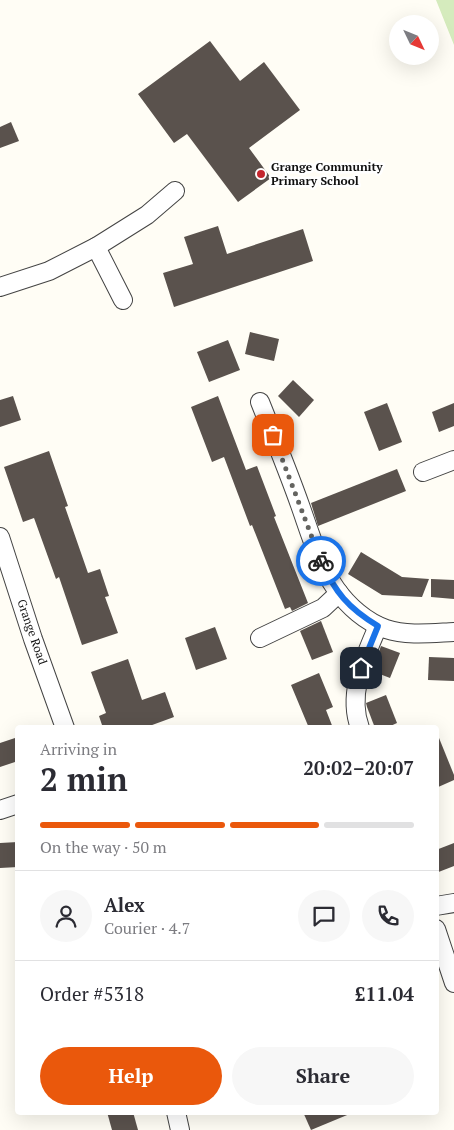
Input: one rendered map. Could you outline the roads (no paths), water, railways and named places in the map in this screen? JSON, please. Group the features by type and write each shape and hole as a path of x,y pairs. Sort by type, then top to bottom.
{"street":[{"path":"0,287 49,271 96,247 147,215 175,191"},
{"path":"96,247 123,300"},
{"path":"260,402 318,553 331,581 339,593 359,614 386,629 403,632 454,632"},
{"path":"423,472 454,460"},
{"name":"Grange Road","path":"0,537 33,639 64,725"},
{"path":"260,638 323,608 339,593"},
{"path":"359,725 355,710 357,688 364,659 378,626"},
{"path":"0,810 15,805"},
{"path":"439,906 454,903"},
{"path":"439,938 454,983"},
{"path":"177,1115 180,1130"}],"place":[{"name":"Grange Community Primary School","path":"261,174"}]}
